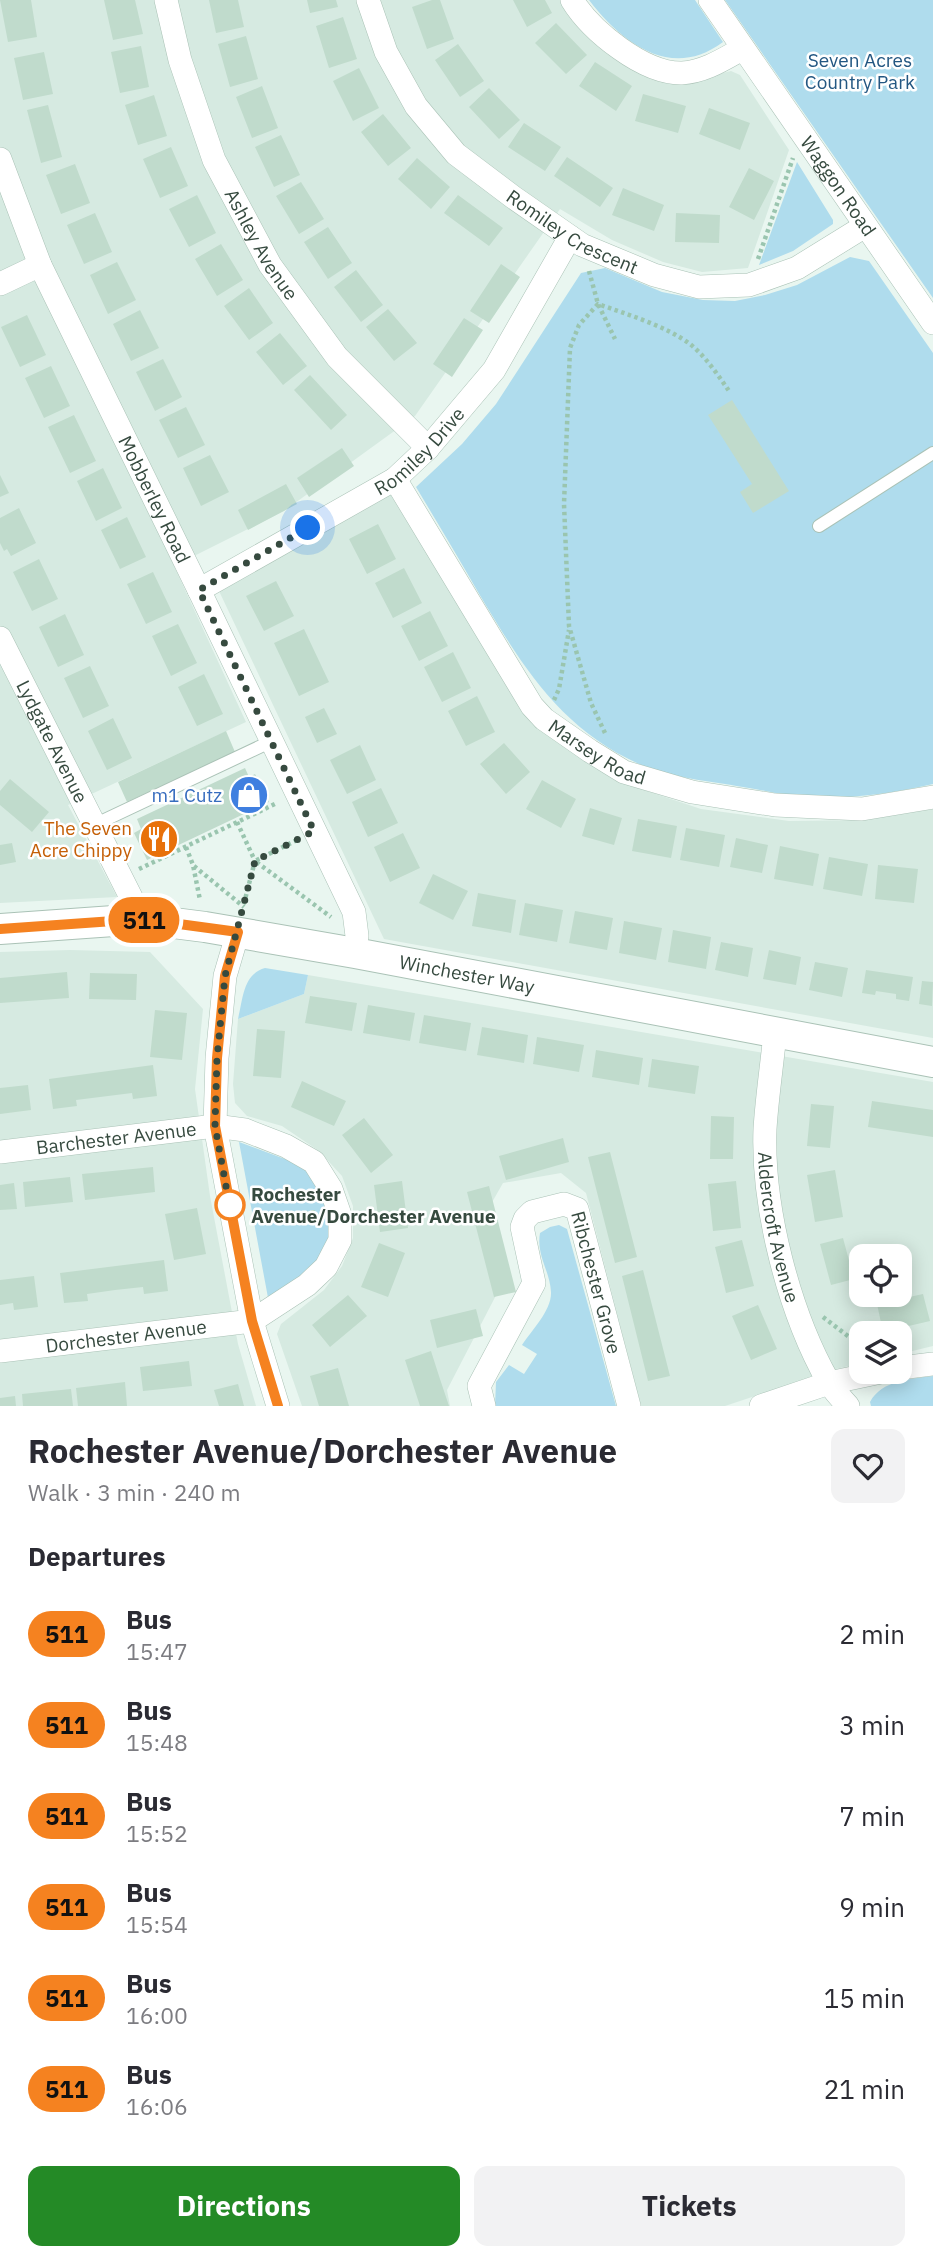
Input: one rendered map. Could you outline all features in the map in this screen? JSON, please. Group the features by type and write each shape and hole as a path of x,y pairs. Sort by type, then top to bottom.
{"street":[{"name":"Ashley Avenue","path":"166,0 180,60 214,160 270,265 337,357 428,448"},
{"name":"Romiley Crescent","path":"368,0 386,52 416,106 448,145 503,190 576,241 654,275 699,287 749,285 797,268 865,226"},
{"path":"572,0 598,33 654,68 682,73 708,67 742,49"},
{"name":"Waggon Road","path":"710,0 933,323"},
{"name":"Mobberley Road","path":"0,159 40,265 354,912 356,945"},
{"name":"Romiley Drive","path":"199,590 395,479 428,448 494,370 576,241"},
{"path":"0,284 40,265"},
{"name":"Marsey Road","path":"395,479 532,706 544,719 624,772 692,792 775,805 862,809 933,796"},
{"name":"Lydgate Avenue","path":"0,638 142,919"},
{"name":"Winchester Way","path":"0,929 142,919 205,927 241,919 775,1033 933,1062"},
{"path":"241,919 225,976 217,1058 215,1126 252,1321 278,1406"},
{"name":"Aldercroft Avenue","path":"775,1033 765,1130 767,1181 774,1226 791,1293 808,1339 829,1383 848,1406"},
{"name":"Barchester Avenue","path":"0,1152 215,1126 245,1130 286,1146 314,1162 331,1189 338,1209 340,1240 327,1267 306,1285 252,1321"},
{"name":"Ribchester Grove","path":"484,1406 479,1386 534,1283 522,1227 525,1219 532,1212 565,1204 577,1209 629,1406"},
{"name":"Dorchester Avenue","path":"0,1351 252,1321"},
{"path":"912,1367 933,1364"},
{"path":"761,1406 849,1379"}],"lane":[{"path":"819,526 933,453"},
{"path":"94,825 272,741"}],"path":[{"path":"749,285 802,134"},
{"path":"576,241 598,304 615,339"},
{"path":"598,304 644,320 690,344 716,372 729,391"},
{"path":"544,719 559,689 569,626 564,504 569,348 579,325 598,304"},
{"path":"569,626 591,703 624,772"},
{"path":"120,878 297,794"},
{"path":"237,822 255,861 356,945"},
{"path":"241,919 255,861 314,831"},
{"path":"186,847 193,865 205,927"},
{"path":"193,865 241,919"},
{"path":"233,1223 338,1209"}],"shaded area":[{"path":"0,0 561,0 600,46 643,76 687,82 731,71 740,75 789,150 748,268 702,272 663,262 612,240 560,209 415,416 284,511 174,566 246,722 68,805 117,897 0,903"},
{"path":"390,494 532,724 614,780 701,809 789,821 864,820 933,809 933,1038 384,939 219,591"},
{"path":"0,952 150,952 203,1009 195,1089 210,1196 238,1344 256,1406 0,1406"},
{"path":"308,975 933,1082 933,1346 912,1351 912,1321 849,1321 849,1366 725,1406 641,1406 586,1193 561,1173 503,1183 487,1211 506,1276 447,1390 450,1406 302,1406 277,1334 281,1324 324,1290 342,1266 353,1238 353,1206 342,1176 319,1151 282,1126 247,1116 235,1103 233,1084 238,1019 304,994"}],"green space":[{"path":"589,0 695,0 723,42 704,53 685,58 666,57 649,52 617,30"},
{"name":"Seven Acres Country Park","path":"725,0 933,0 933,298"},
{"path":"797,162 833,224 793,251 759,265"},
{"path":"850,257 869,261 933,353 933,784 872,795 811,798 664,773 639,764 586,732 545,692 510,644 416,487 462,444 496,404 581,273 605,268 662,292 703,300 735,301 797,285"},
{"path":"265,968 308,975 304,994 238,1019 248,982 258,971"},
{"path":"239,1142 301,1165 329,1201 331,1242 320,1264 269,1303"},
{"path":"559,1225 567,1229 616,1406 495,1406 496,1382 509,1365 524,1374 537,1354 522,1345 545,1313 550,1299 550,1284 540,1249 540,1233"},
{"path":"933,1376 933,1406 871,1406 870,1402 882,1389 892,1384 912,1384 912,1379"}],"building":[{"path":"0,0 31,0 37,37 8,42"},
{"path":"104,0 135,0 143,34 113,40"},
{"path":"209,0 238,0 244,27 216,33"},
{"path":"307,0 336,0 338,7 310,13"},
{"path":"440,0 454,39 427,49 412,7"},
{"path":"513,0 545,0 552,13 527,27"},
{"path":"343,17 357,59 329,68 316,26"},
{"path":"556,23 587,55 566,74 535,43"},
{"path":"246,36 258,79 230,87 218,44"},
{"path":"458,44 484,81 460,97 435,60"},
{"path":"141,46 149,87 120,93 111,52"},
{"path":"44,52 53,94 23,100 14,58"},
{"path":"595,62 632,86 616,111 579,86"},
{"path":"359,68 379,108 353,121 333,81"},
{"path":"262,86 278,128 252,138 236,97"},
{"path":"489,88 520,120 499,139 469,107"},
{"path":"643,94 686,106 678,133 635,121"},
{"path":"154,95 167,136 138,145 125,105"},
{"path":"48,105 62,157 41,163 27,110"},
{"path":"709,108 750,123 740,150 699,134"},
{"path":"383,114 411,148 388,166 361,132"},
{"path":"524,123 561,147 545,171 508,147"},
{"path":"281,135 300,175 274,187 255,147"},
{"path":"171,147 188,186 160,198 143,159"},
{"path":"567,157 613,188 600,207 554,176"},
{"path":"417,158 450,187 431,209 398,179"},
{"path":"75,164 90,203 61,214 46,175"},
{"path":"749,168 774,181 754,220 729,207"},
{"path":"301,182 324,219 299,234 276,196"},
{"path":"623,188 664,205 654,231 612,215"},
{"path":"197,195 216,233 189,247 169,209"},
{"path":"458,195 503,228 489,246 444,213"},
{"path":"95,213 112,252 84,264 67,225"},
{"path":"676,213 720,215 719,243 675,242"},
{"path":"328,227 352,263 328,279 304,242"},
{"path":"221,244 243,280 217,296 195,259"},
{"path":"117,262 136,300 108,314 90,275"},
{"path":"501,264 520,277 489,323 470,311"},
{"path":"356,270 383,305 361,322 334,287"},
{"path":"249,288 273,323 249,340 224,306"},
{"path":"388,309 417,343 394,361 366,327"},
{"path":"140,310 159,348 131,361 113,324"},
{"path":"27,315 46,355 20,367 1,327"},
{"path":"464,318 483,330 452,377 433,364"},
{"path":"280,333 307,366 283,385 256,352"},
{"path":"163,359 182,397 155,411 136,372"},
{"path":"51,366 70,406 44,418 25,378"},
{"path":"310,375 347,415 331,430 294,390"},
{"path":"732,400 789,491 753,513 740,492 752,484 708,415"},
{"path":"186,407 205,445 178,458 159,420"},
{"path":"74,415 96,461 70,473 48,427"},
{"path":"342,448 354,466 309,497 297,478"},
{"path":"210,455 229,492 201,506 183,468"},
{"path":"103,468 122,508 96,521 77,481"},
{"path":"0,475 9,493 0,497"},
{"path":"286,484 297,504 248,530 238,510"},
{"path":"19,508 36,543 11,556 7,549 4,551 0,543 0,518"},
{"path":"127,517 146,557 120,569 101,530"},
{"path":"378,524 396,559 367,574 349,539"},
{"path":"39,559 58,599 32,611 13,572"},
{"path":"404,568 422,603 393,618 375,583"},
{"path":"153,572 172,612 146,624 127,584"},
{"path":"276,581 294,616 264,631 246,596"},
{"path":"430,611 448,646 419,661 401,626"},
{"path":"65,614 84,655 58,667 39,627"},
{"path":"178,624 197,663 171,676 152,636"},
{"path":"304,629 329,682 299,696 274,643"},
{"path":"453,652 471,688 442,702 424,667"},
{"path":"90,666 109,706 83,718 64,678"},
{"path":"204,674 223,714 197,726 178,687"},
{"path":"477,696 495,732 466,746 448,711"},
{"path":"324,708 337,734 317,743 305,717"},
{"path":"113,718 132,758 107,770 88,731"},
{"path":"226,731 235,752 127,802 118,782"},
{"path":"504,743 530,772 506,794 480,764"},
{"path":"360,745 376,780 347,794 330,760"},
{"path":"245,768 249,777 255,774 269,802 147,860 134,833 141,829 137,819"},
{"path":"10,779 49,812 32,832 0,805 0,791"},
{"path":"542,780 576,799 561,828 526,809"},
{"path":"381,788 398,823 368,837 352,802"},
{"path":"590,808 622,818 614,845 582,836"},
{"path":"638,819 677,826 671,858 632,851"},
{"path":"686,828 725,835 719,867 680,860"},
{"path":"403,833 420,868 390,882 374,847"},
{"path":"736,838 768,845 762,873 730,867"},
{"path":"12,843 16,862 0,865 0,845"},
{"path":"780,846 819,854 813,886 774,879"},
{"path":"829,857 868,864 862,896 823,889"},
{"path":"878,865 918,869 914,903 875,899"},
{"path":"433,874 468,891 453,920 419,903"},
{"path":"478,893 516,900 511,933 472,926"},
{"path":"525,903 563,910 557,942 519,935"},
{"path":"575,911 613,918 607,950 569,943"},
{"path":"624,921 662,928 656,960 619,953"},
{"path":"673,930 711,937 706,969 668,962"},
{"path":"721,942 753,948 748,977 715,970"},
{"path":"769,950 801,957 796,985 763,979"},
{"path":"815,962 848,968 842,997 809,990"},
{"path":"866,970 913,977 909,1001 896,999 896,994 876,991 875,995 862,993"},
{"path":"67,972 69,998 0,1003 0,978"},
{"path":"90,973 137,974 136,1000 89,999"},
{"path":"922,981 933,982 932,1006 919,1004"},
{"path":"310,996 357,1003 352,1031 305,1023"},
{"path":"368,1005 415,1013 410,1041 363,1033"},
{"path":"155,1010 187,1013 182,1060 150,1057"},
{"path":"424,1015 471,1023 466,1051 419,1043"},
{"path":"482,1027 528,1035 524,1063 477,1055"},
{"path":"257,1029 285,1031 281,1078 253,1076"},
{"path":"537,1037 584,1045 579,1072 533,1064"},
{"path":"596,1050 643,1058 639,1085 592,1077"},
{"path":"652,1059 699,1066 695,1094 648,1087"},
{"path":"153,1065 157,1096 133,1099 132,1093 76,1100 77,1106 53,1109 49,1079"},
{"path":"302,1081 346,1101 334,1126 291,1107"},
{"path":"28,1085 31,1110 0,1114 0,1088"},
{"path":"872,1101 933,1110 933,1137 868,1127"},
{"path":"811,1104 834,1106 830,1148 807,1146"},
{"path":"711,1116 734,1117 733,1159 710,1159"},
{"path":"364,1118 393,1155 371,1173 342,1135"},
{"path":"563,1138 569,1162 506,1180 499,1156"},
{"path":"610,1152 637,1257 615,1263 588,1157"},
{"path":"153,1167 155,1192 85,1200 82,1174"},
{"path":"835,1170 843,1217 815,1222 807,1175"},
{"path":"70,1177 73,1202 25,1207 23,1182"},
{"path":"402,1181 408,1228 380,1232 374,1185"},
{"path":"736,1181 741,1228 713,1231 708,1184"},
{"path":"14,1183 17,1209 0,1210 0,1185"},
{"path":"489,1186 516,1292 494,1297 467,1192"},
{"path":"197,1208 206,1254 174,1260 165,1214"},
{"path":"843,1238 849,1260 849,1280 831,1285 820,1244"},
{"path":"742,1240 754,1286 726,1293 715,1247"},
{"path":"379,1243 405,1253 388,1297 361,1287"},
{"path":"164,1260 168,1291 144,1294 143,1287 115,1290 87,1294 88,1301 64,1303 60,1273"},
{"path":"643,1270 670,1376 648,1381 622,1276"},
{"path":"34,1276 38,1307 14,1310 13,1303 0,1305 0,1280"},
{"path":"923,1294 930,1321 912,1325 912,1321 881,1321 878,1307 912,1307 912,1296"},
{"path":"348,1295 367,1316 330,1347 312,1325"},
{"path":"758,1305 777,1349 751,1360 732,1316"},
{"path":"476,1309 483,1336 437,1348 430,1320"},
{"path":"431,1351 449,1406 420,1406 405,1360"},
{"path":"189,1361 192,1386 143,1391 140,1367"},
{"path":"338,1368 349,1406 319,1406 310,1376"},
{"path":"125,1382 127,1406 78,1406 76,1388"},
{"path":"238,1384 244,1406 219,1406 214,1390"},
{"path":"71,1389 73,1406 23,1406 22,1394"},
{"path":"15,1396 16,1406 0,1406 0,1398"}],"bus line":[{"name":"511","path":"0,929 142,919 238,932 225,976 217,1058 215,1126 252,1321 278,1406"}],"place":[{"name":"m1 Cutz","path":"249,795"},
{"name":"The Seven Acre Chippy","path":"159,839"},
{"name":"Rochester Avenue/Dorchester Avenue","path":"230,1205"}],"route":[{"path":"230,1205 230,1208 215,1126 217,1058 225,976 255,861 314,831 199,590 308,528"}]}
